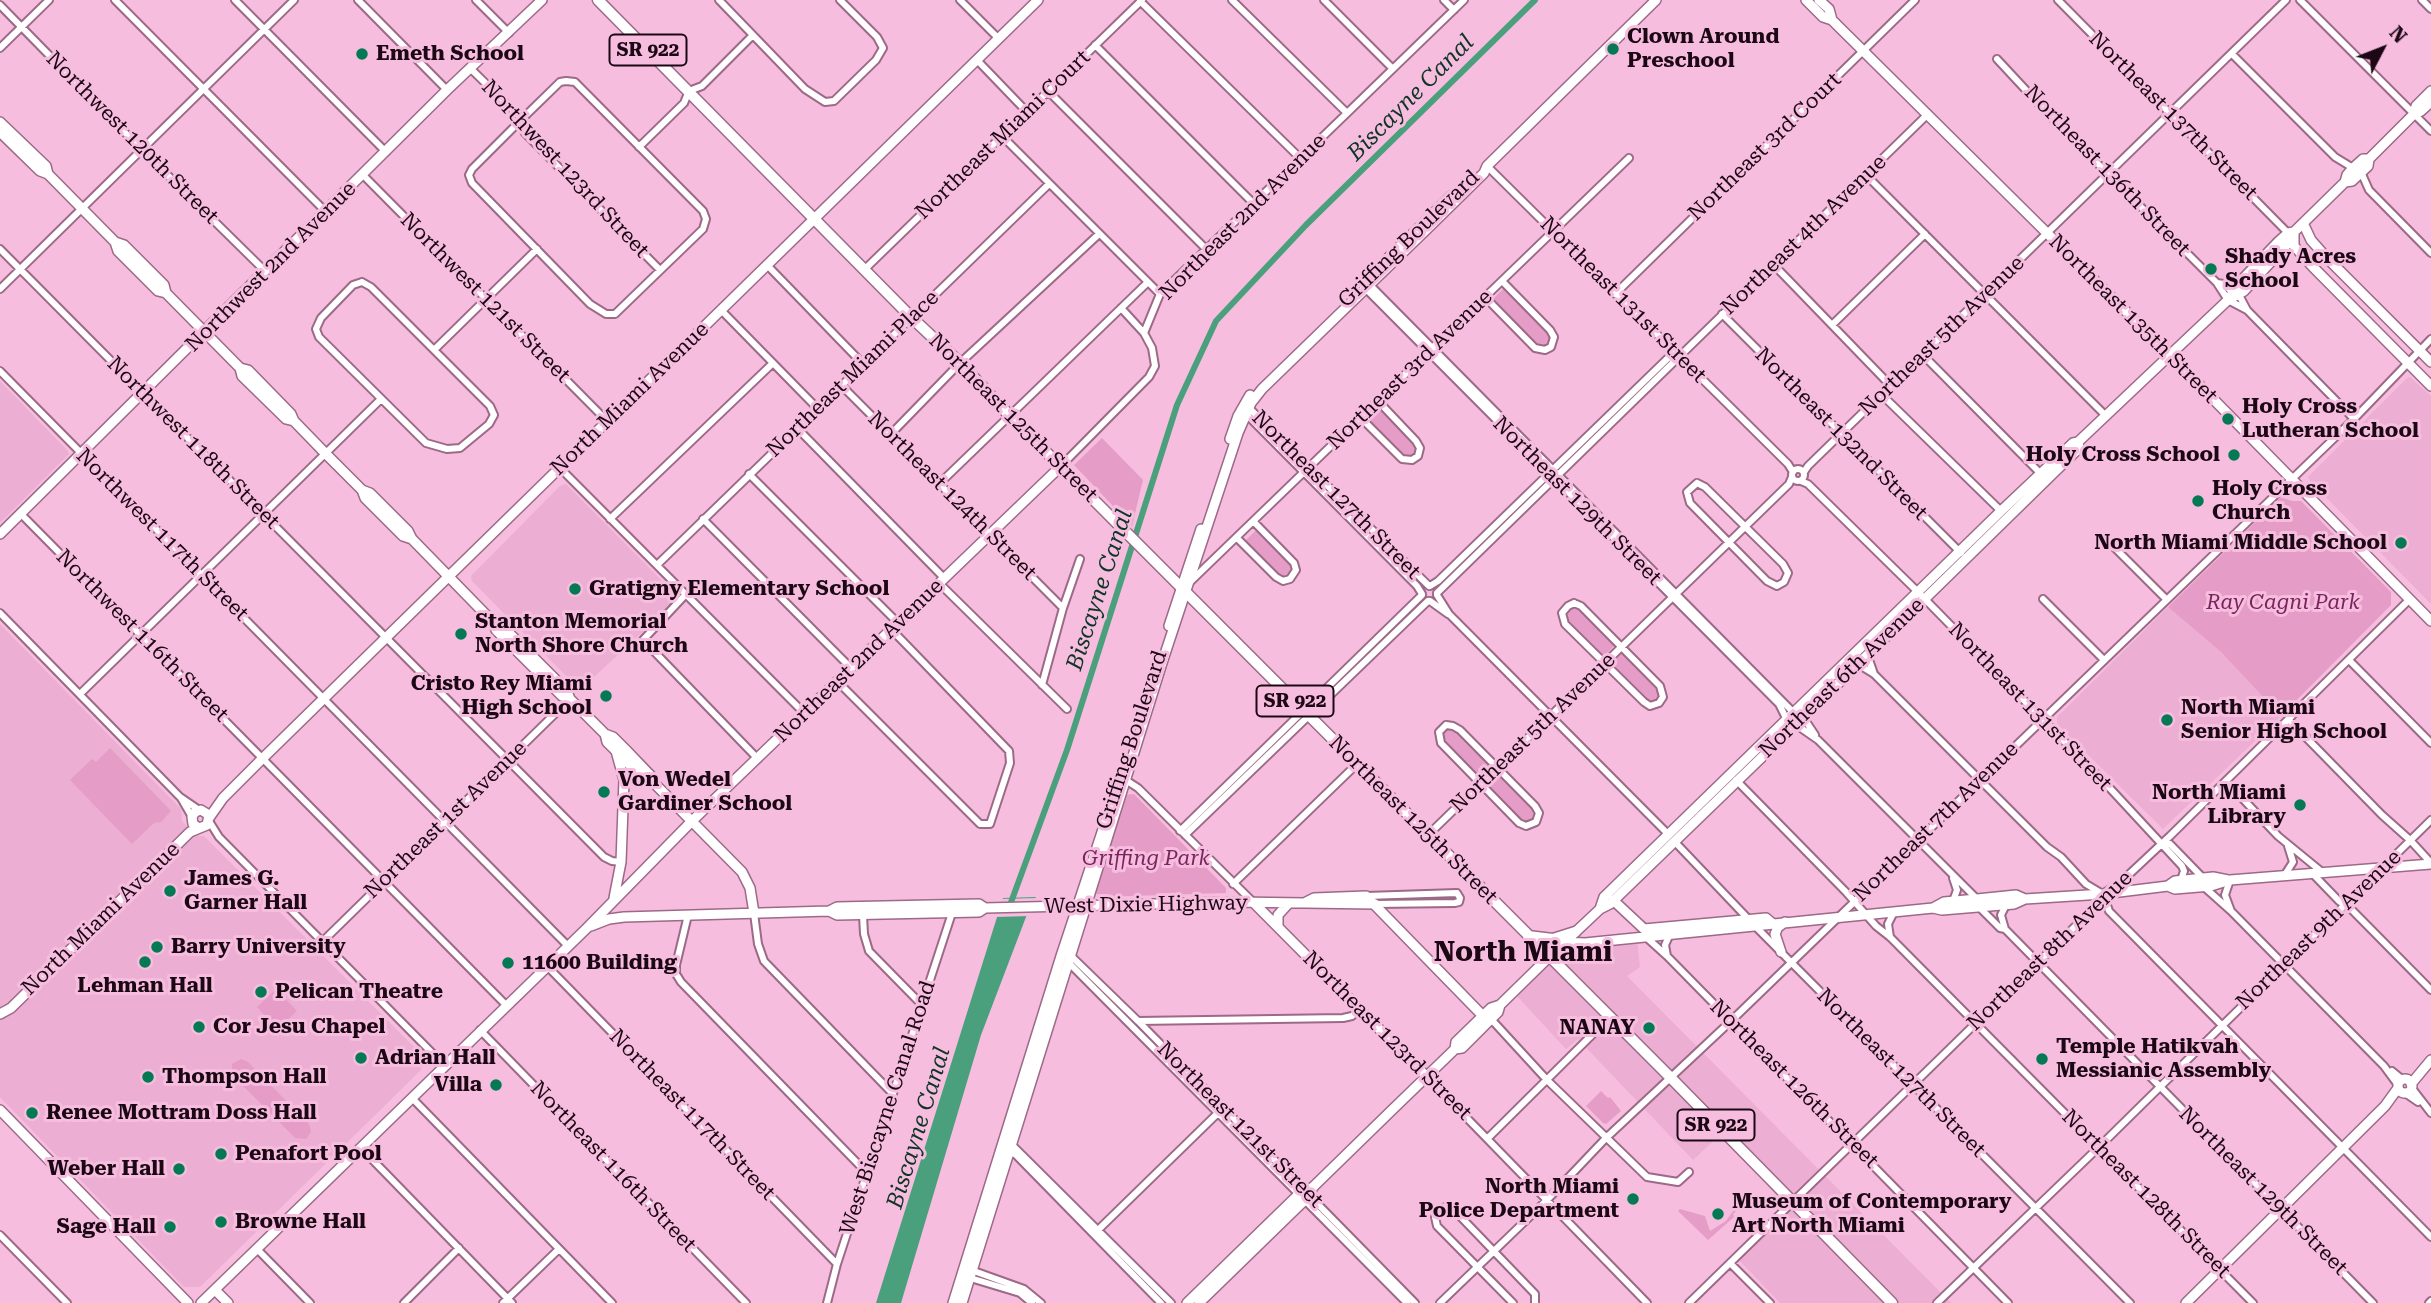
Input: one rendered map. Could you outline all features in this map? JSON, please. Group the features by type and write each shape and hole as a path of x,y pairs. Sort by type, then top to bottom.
{"main road":[{"name":"Northwest 2nd Avenue","path":"0,534 541,0"},
{"name":"SR 922","path":"598,0 816,219"},
{"name":"North Miami Avenue","path":"126,891 190,832 205,823 223,798 263,758 1038,0"},
{"name":"Griffing Boulevard","path":"953,1303 967,1273 1070,960 1083,906 1123,778 1245,408 1259,383 1300,348 1479,169 1487,166 1656,0"},
{"name":"Northeast 135th Street","path":"1806,0 1823,17 1832,20 1928,114 2431,621"},
{"name":"Northeast 135th Street","path":"1819,0 1829,9 1832,20"},
{"path":"2414,114 2416,106 2431,91"},
{"path":"2357,170 2363,159 2369,159 2414,114 2431,102"},
{"path":"0,122 46,166 48,174"},
{"path":"0,132 40,171 48,174 115,242 124,245 164,285 166,293 240,368 248,370 291,414 294,421 362,490 374,508 402,536 411,539 493,622 501,625 567,691 570,699 605,734 613,737 627,751 651,776 654,783 744,876 750,888 754,913"},
{"name":"Northeast 6th Avenue","path":"1199,1303 1455,1049 1456,1042 1498,1012 1500,1005 1575,932 1613,900 1672,838 1799,715 1858,664 2001,511 2233,296 2292,239 2291,232 2348,182 2347,175 2357,170"},
{"name":"Northeast 125th Street","path":"816,219 1145,551 1186,587 1306,713 1892,1303"},
{"path":"2303,223 2311,240 2431,362"},
{"name":"Northeast 137th Street","path":"2291,232 2294,246 2431,386"},
{"path":"2350,304 2362,292"},
{"name":"Northeast 6th Avenue","path":"1799,715 1809,699 2078,449 2078,442"},
{"name":"Northeast 2nd Avenue","path":"201,1303 587,928 692,821 1061,466"},
{"path":"2036,490 2041,474"},
{"path":"1791,723 1809,699"},
{"path":"1784,735 1799,715"},
{"name":"Northeast 6th Avenue","path":"1600,909 1604,897 1672,838 1681,824 1784,735 1791,723"},
{"path":"605,734 607,742 646,780 654,783"},
{"path":"614,900 621,862 624,780 616,751"},
{"name":"North Miami Avenue","path":"1,1013 11,1008 126,891 196,814 223,798"},
{"path":"196,814 205,823"},
{"path":"196,814 205,823"},
{"path":"2300,875 2308,867 2308,862"},
{"path":"2168,886 2181,880 2203,882 2431,863"},
{"path":"1644,933 1670,934 1753,923 1766,918 1772,923 1933,908 1942,910 2016,895 2025,898 2103,894 2168,886 2175,889 2203,882"},
{"path":"621,892 617,907 621,918"},
{"path":"1366,896 1487,1018"},
{"name":"West Dixie Highway","path":"829,911 837,915 952,913 979,912 985,908 1289,903 1306,902 1314,898 1366,896"},
{"path":"1933,908 1952,901 2006,904 2018,903 2025,898"},
{"name":"Northeast 126th Street","path":"1613,900 1644,933"},
{"name":"Northeast 123rd Street","path":"1254,902 1426,1076"},
{"name":"West Dixie Highway","path":"1306,902 1313,905 1375,904"},
{"path":"1278,925 1278,915 1289,903"},
{"name":"West Dixie Highway","path":"587,928 609,919 829,911 837,907 979,904 985,908"},
{"name":"Griffing Boulevard","path":"1007,1146 1062,953 1083,906"},
{"path":"1782,952 1775,936 1778,928 1785,922"},
{"path":"1565,942 1585,943 1644,933 1753,923"},
{"path":"1528,936 1553,939 1575,932"},
{"path":"2186,1303 2430,1061"},
{"path":"0,1110 188,1303"},
{"name":"Northeast 6th Avenue","path":"1187,1303 1306,1194"},
{"name":"Griffing Boulevard","path":"962,1303 967,1273"},
{"path":"215,1290 228,1303"}],"street":[{"path":"0,48 48,0"},
{"path":"115,0 326,212"},
{"path":"235,0 386,152"},
{"path":"0,289 294,0"},
{"name":"Northwest 123rd Street","path":"358,0 447,90"},
{"path":"476,0 509,33"},
{"path":"719,0 805,89 825,103 834,101 876,60 883,48 877,37 840,0"},
{"path":"960,0 999,39"},
{"path":"1232,0 1347,113"},
{"path":"1324,0 1392,68"},
{"path":"1444,0 1454,10"},
{"name":"Northeast 2nd Avenue","path":"1061,466 1149,377 1155,366 1152,348 1144,333 1160,294 1464,0"},
{"name":"Northeast 3rd Court","path":"1615,294 1915,0"},
{"name":"Northeast 137th Street","path":"2058,0 2169,114 2291,232"},
{"name":"Northeast 5th Avenue","path":"1428,835 2286,0"},
{"path":"2300,0 2431,131"},
{"path":"2422,0 2431,9"},
{"path":"1141,1 1300,158"},
{"name":"Northeast Miami Court","path":"864,270 1141,1"},
{"name":"Northwest 120th Street","path":"0,5 265,271"},
{"path":"639,147 684,103 689,91 702,86 753,35"},
{"path":"1095,45 1254,204"},
{"path":"2232,54 2335,157 2348,182 2369,190"},
{"name":"Northeast 136th Street","path":"1997,59 2354,419"},
{"path":"978,60 1027,112"},
{"name":"Northwest 123rd Street","path":"471,69 519,116 525,132 660,270"},
{"path":"560,82 575,82 703,211 706,219 703,229 615,314 606,314 590,304 472,183 469,175 472,169 520,121 560,82"},
{"path":"684,103 698,100 702,86"},
{"path":"1048,91 1207,250"},
{"name":"Northeast 4th Avenue","path":"1429,601 1668,358 1680,355 1928,114"},
{"path":"1003,137 1160,294"},
{"path":"2335,157 2357,170 2369,190 2431,253"},
{"name":"Northeast 3rd Avenue","path":"1186,587 1629,158"},
{"name":"Northeast 131st Street","path":"1487,166 1921,595 2162,843 2183,868 2181,880"},
{"name":"Northwest 121st Street","path":"363,175 607,421"},
{"path":"1866,175 2105,415"},
{"name":"Northeast Miami Place","path":"657,565 1049,184"},
{"path":"890,435 960,363 1099,234"},
{"path":"1833,324 1925,234"},
{"name":"Northwest 118th Street","path":"0,249 604,857 610,861 621,862"},
{"path":"435,349 537,249"},
{"path":"1773,264 1890,385"},
{"path":"767,265 864,365"},
{"path":"1485,297 1535,348 1545,350 1551,347 1554,337 1550,330 1502,281"},
{"path":"362,282 371,287 435,349 490,406 494,415 478,435 460,449 447,449 426,443 381,399 330,349 316,329 321,318 345,293 353,285 362,282"},
{"path":"939,484 1147,283"},
{"name":"Northeast 129th Street","path":"1365,284 1674,595 1779,704 1791,723 1818,740"},
{"name":"Northeast 136th Street","path":"2233,296 2248,310"},
{"path":"1121,307 1144,333"},
{"path":"721,310 817,408"},
{"name":"Northeast 132nd Street","path":"1722,314 1961,553"},
{"name":"Northeast 7th Avenue","path":"1440,1303 1548,1199 1606,1138 1839,918 2354,419 2431,340"},
{"path":"1923,355 2041,474"},
{"path":"610,519 773,363"},
{"name":"Northwest 117th Street","path":"0,371 324,698"},
{"name":"Northeast 124th Street","path":"841,385 1063,608"},
{"path":"1881,394 2001,511"},
{"path":"80,694 381,399"},
{"path":"1361,418 1402,459 1415,459 1420,453 1416,441 1378,401"},
{"name":"Northeast 127th Street","path":"1245,408 1437,594 1450,614 2130,1303"},
{"path":"797,428 1067,709"},
{"path":"560,468 805,714"},
{"name":"Northeast 127th Street","path":"1307,470 1422,594 1450,614"},
{"path":"750,474 895,626 1009,751 1010,763 990,824 979,824 837,681"},
{"name":"Northeast 4th Avenue","path":"1422,594 1423,589 1438,581 1554,474"},
{"path":"1697,483 1702,484 1745,526 1785,567 1788,575 1784,582 1777,586 1770,584 1729,542 1688,501 1687,492 1690,487 1697,483"},
{"name":"Northwest 116th Street","path":"20,514 263,758"},
{"path":"703,519 851,668"},
{"path":"1237,538 1276,578 1283,581 1290,579 1296,570 1294,563 1254,522"},
{"path":"2108,541 2166,599"},
{"path":"1042,685 1063,608 1080,559"},
{"path":"686,594 643,639 758,758"},
{"path":"1182,833 1368,653 1422,594"},
{"name":"Northeast 129th Street","path":"1674,595 1799,715 1818,740 2000,928 2005,929 2373,1303"},
{"path":"2043,599 2104,659"},
{"name":"Northeast 8th Avenue","path":"1689,1303 2092,910 2103,894 2122,881 2162,843 2410,599"},
{"path":"1368,653 1429,601"},
{"path":"1571,604 1578,604 1621,647 1662,690 1663,697 1653,706 1647,705 1605,663 1563,620 1563,610 1571,604"},
{"path":"0,613 196,814"},
{"path":"1867,654 1874,674"},
{"path":"2349,660 2431,743"},
{"path":"1858,664 1874,674 2036,836 2061,857 2085,884 2103,894 2106,907 2431,1237"},
{"path":"324,698 568,946"},
{"name":"Northeast 1st Avenue","path":"322,942 570,699"},
{"path":"2289,720 2431,863"},
{"path":"1446,725 1456,727 1538,809 1536,822 1523,826 1480,784 1441,743 1438,735 1440,729 1446,725"},
{"path":"263,758 506,1005"},
{"path":"1233,884 1357,764"},
{"name":"Northeast 123rd Street","path":"1123,778 1135,785 1254,902"},
{"name":"Northeast 128th Street","path":"1734,778 1884,934 1890,937 2253,1303"},
{"path":"2226,781 2308,862 2344,905 2431,990"},
{"name":"Northeast 9th Avenue","path":"1937,1303 2431,820"},
{"path":"205,823 445,1066"},
{"name":"Northeast 131st Street","path":"2162,843 2171,844 2231,911 2431,1113"},
{"path":"2283,876 2293,862 2287,844"},
{"path":"1952,876 1957,890 1952,901"},
{"path":"2230,880 2225,895 2231,911"},
{"name":"West Dixie Highway","path":"1366,896 1457,893 1460,898 1459,902 1455,903 1375,904"},
{"path":"2005,929 2001,915 2006,904"},
{"path":"1890,937 1888,924 1894,912"},
{"path":"754,913 758,944 764,961 893,1094"},
{"name":"West Biscayne Canal Road","path":"827,1303 837,1264 952,913"},
{"path":"688,915 676,965 676,974 681,982 867,1173"},
{"path":"863,915 864,934 869,951 922,1005"},
{"name":"Northeast 126th Street","path":"1644,933 2008,1303"},
{"path":"1667,956 1665,945 1670,934"},
{"name":"Northeast 121st Street","path":"1062,953 1138,1021 1221,1111 1230,1116 1306,1194 1407,1303"},
{"name":"Northeast 121st Street","path":"1070,960 1415,1303"},
{"name":"Northeast 117th Street","path":"547,967 837,1264"},
{"path":"1138,1021 1343,1018 1352,1016 1360,1009"},
{"path":"1488,1138 1610,1017"},
{"path":"1487,1018 1647,1177 1678,1182 1689,1172"},
{"name":"Northeast 116th Street","path":"480,1030 746,1303"},
{"name":"Northeast 123rd Street","path":"1426,1076 1647,1303"},
{"path":"412,1098 612,1303"},
{"path":"1097,1231 1221,1111"},
{"path":"1007,1146 1171,1303"},
{"path":"361,1148 508,1301 559,1249"},
{"path":"1513,1303 1437,1226 1434,1220 1445,1207 1450,1208 1494,1250 1535,1294 1535,1303"},
{"path":"1097,1231 1161,1303"},
{"path":"0,1235 67,1303"},
{"path":"404,1303 459,1248"},
{"path":"257,1249 310,1303"},
{"path":"1730,1263 1770,1303"},
{"path":"967,1273 1020,1293 1032,1303"},
{"path":"967,1273 1024,1289 1041,1303"}],"shaded area":[{"name":"North Miami Middle School","path":"2410,377 2431,396 2431,604 2308,477"},
{"path":"0,381 69,454 0,523"},
{"name":"Gratigny Elementary School","path":"566,484 679,598 580,690 472,581 471,576 560,486"},
{"name":"North Miami Senior High School","path":"2168,607 2221,652 2281,716 2163,829 2062,729 2057,723 2057,717"},
{"name":"Barry University","path":"0,624 181,809 182,821 197,836 204,836 424,1057 421,1070 200,1287 184,1287 0,1097"},
{"path":"1036,897 981,1035 901,1303 876,1303 1003,898"},
{"path":"1637,941 1640,967 1627,976 1951,1303 1780,1303 1737,1258 1795,1202 1724,1131 1693,1160 1578,1039 1566,1049 1515,994 1567,942"}],"green space":[{"path":"1504,288 1551,335 1552,342 1546,348 1536,346 1492,300"},
{"path":"1380,409 1385,411 1418,447 1416,454 1409,458 1401,456 1369,423 1368,420"},
{"path":"1102,438 1143,480 1132,526 1074,465"},
{"name":"Ray Cagni Park","path":"2281,497 2301,501 2391,592 2391,605 2281,716 2221,652 2168,607"},
{"path":"1257,529 1294,567 1292,574 1285,579 1245,541"},
{"path":"1577,606 1615,645 1602,658 1565,621 1563,614 1569,607"},
{"path":"1622,653 1658,687 1660,699 1647,703 1610,665"},
{"path":"1447,728 1457,731 1489,763 1489,768 1480,776 1441,739 1443,730"},
{"path":"110,748 171,811 132,844 70,780 92,759 96,762"},
{"path":"1497,774 1534,808 1537,814 1533,822 1523,823 1487,787"},
{"name":"Griffing Park","path":"1134,794 1226,888 1226,893 1100,897 1095,892 1124,795"},
{"path":"276,989 297,1011 277,1029 257,1007"},
{"path":"241,1059 248,1062 309,1124 311,1132 306,1139 295,1138 232,1075 232,1064"},
{"path":"1601,1091 1610,1097 1621,1111 1606,1124 1586,1106"},
{"path":"1738,1204 1740,1207 1733,1214 1734,1217 1708,1240 1678,1211 1680,1209 1705,1216 1710,1231 1726,1221"}],"pier":[{"path":"1038,898 1030,916 995,917 999,899"}],"waterway":[{"name":"Biscayne Canal","path":"1010,905 1067,750 1177,405 1216,321 1306,225 1535,0"}],"place":[{"name":"Clown Around Preschool","path":"1613,49"},
{"name":"Emeth School","path":"362,54"},
{"name":"Shady Acres School","path":"2211,269"},
{"name":"Holy Cross Lutheran School","path":"2228,419"},
{"name":"Holy Cross School","path":"2234,455"},
{"name":"Holy Cross Church","path":"2198,501"},
{"name":"North Miami Middle School","path":"2401,543"},
{"name":"Gratigny Elementary School","path":"575,589"},
{"name":"Stanton Memorial North Shore Church","path":"461,634"},
{"name":"Cristo Rey Miami High School","path":"606,696"},
{"name":"North Miami Senior High School","path":"2167,720"},
{"name":"Von Wedel Gardiner School","path":"604,792"},
{"name":"North Miami Library","path":"2300,805"},
{"name":"James G. Garner Hall","path":"170,891"},
{"name":"Barry University","path":"157,947"},
{"name":"Lehman Hall","path":"145,962"},
{"name":"11600 Building","path":"508,963"},
{"name":"Pelican Theatre","path":"261,992"},
{"name":"Cor Jesu Chapel","path":"199,1027"},
{"name":"NANAY","path":"1649,1028"},
{"name":"Adrian Hall","path":"361,1058"},
{"name":"Temple Hatikvah Messianic Assembly","path":"2042,1059"},
{"name":"Thompson Hall","path":"148,1077"},
{"name":"Villa","path":"496,1085"},
{"name":"Renee Mottram Doss Hall","path":"32,1113"},
{"name":"Penafort Pool","path":"221,1154"},
{"name":"Weber Hall","path":"179,1169"},
{"name":"North Miami Police Department","path":"1633,1199"},
{"name":"Museum of Contemporary Art North Miami","path":"1718,1214"},
{"name":"Browne Hall","path":"221,1222"},
{"name":"Sage Hall","path":"170,1227"}],"district":[{"name":"North Miami","path":"1523,953"}]}
